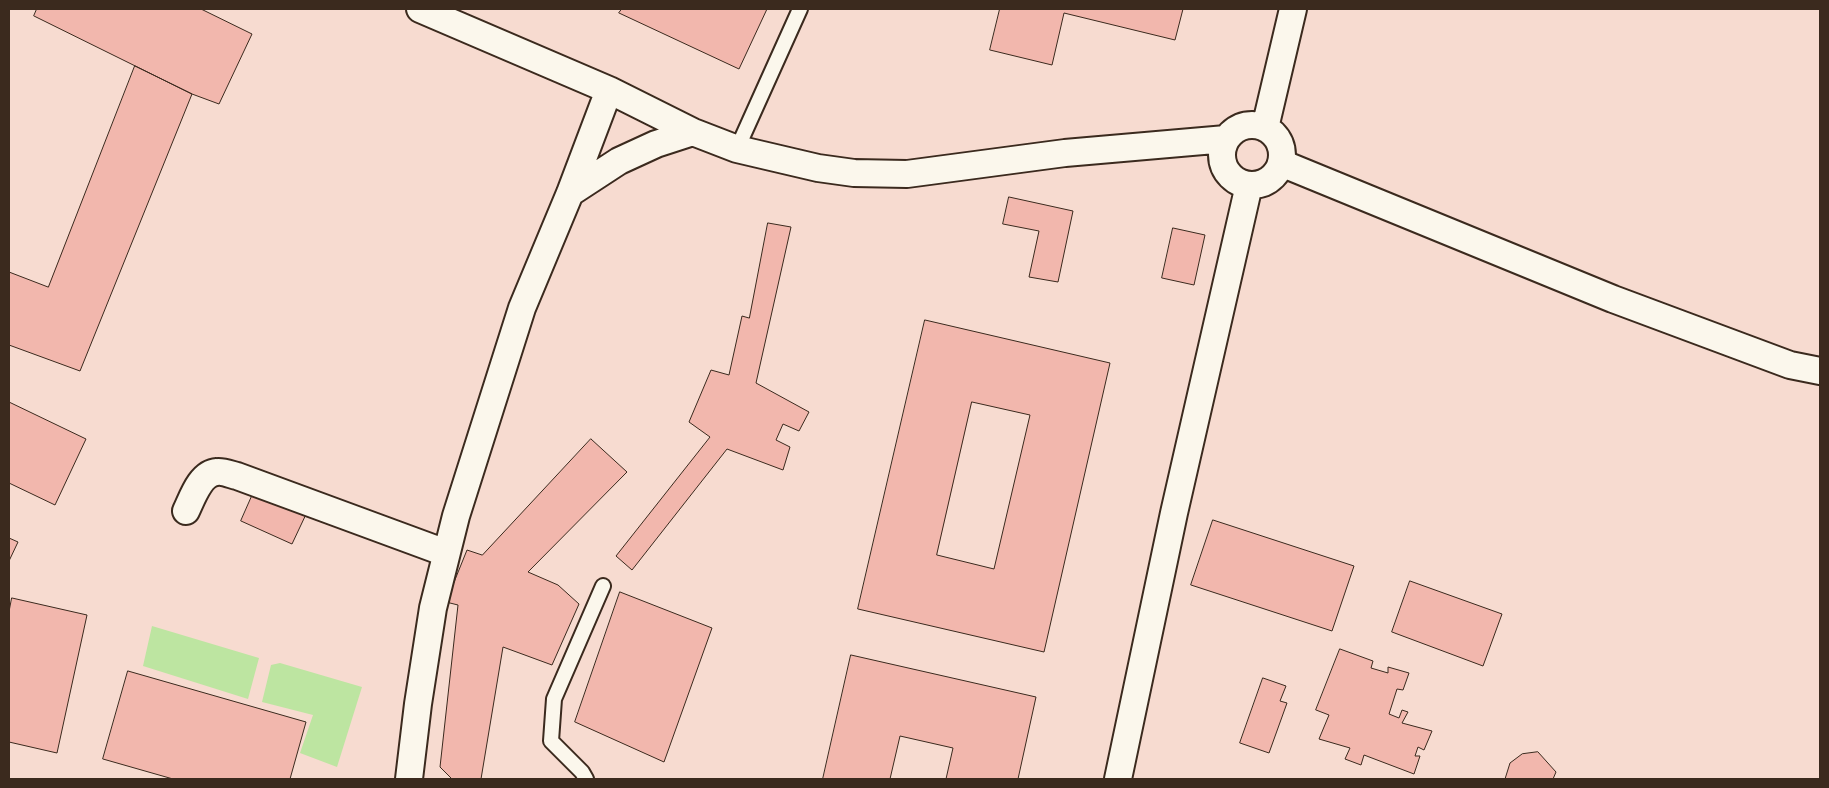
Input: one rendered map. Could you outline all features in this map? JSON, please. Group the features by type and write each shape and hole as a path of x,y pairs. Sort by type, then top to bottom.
{"street":[{"path":"420,9 609,90 693,132 736,149 818,168 854,173 907,174 1065,153 1226,139"},
{"path":"1265,128 1293,9"},
{"path":"409,779 418,704 433,608 456,516 522,308 570,193 609,90"},
{"path":"1248,125 1265,128 1279,142 1282,152 1281,163 1272,177 1266,182 1249,185 1237,182 1228,174 1222,162 1222,151 1226,139 1239,128 1248,125"},
{"path":"570,193 620,161 656,144 693,132"},
{"path":"1281,163 1613,299 1790,365 1820,371"},
{"path":"1118,779 1174,513 1249,185"},
{"path":"186,511 203,481 210,475 218,472 237,476 446,553"}],"lane":[{"path":"736,149 800,9"},
{"path":"586,779 582,772 551,741 554,699 603,586"}],"shaded area":[{"path":"9,9 1820,9 1820,779 9,779"}],"green space":[{"path":"152,626 259,658 248,699 143,666"},
{"path":"280,663 362,687 337,767 300,753 313,715 262,702 271,665"}],"building":[{"path":"37,9 201,9 252,34 219,104 192,94 34,16"},
{"path":"622,9 767,9 739,69 619,13"},
{"path":"1000,9 1183,9 1175,40 1064,13 1052,65 990,50"},
{"path":"135,66 192,94 80,371 9,345 9,272 48,287"},
{"path":"1009,197 1073,211 1058,282 1029,277 1039,231 1003,224"},
{"path":"768,223 791,227 756,383 809,412 799,431 783,424 776,440 790,447 783,470 727,449 632,570 616,556 710,437 689,422 711,370 729,375 742,316 749,318"},
{"path":"1173,228 1205,235 1194,285 1162,278"},
{"path":"925,320 1110,363 1044,652 858,609","holes":["972,402 1030,415 994,569 937,555"]},
{"path":"9,402 86,439 55,505 9,483"},
{"path":"591,439 627,472 528,572 558,585 579,604 552,665 503,647 481,779 452,779 440,767 458,605 446,602 467,550 482,555"},
{"path":"256,487 308,510 292,544 241,521"},
{"path":"1213,520 1354,566 1332,631 1191,585"},
{"path":"9,538 18,542 9,561"},
{"path":"1410,581 1502,614 1483,666 1392,632"},
{"path":"620,592 712,628 664,762 575,722"},
{"path":"12,598 87,615 57,753 9,742 9,612"},
{"path":"1340,649 1373,661 1371,668 1388,673 1388,667 1409,673 1403,690 1397,689 1389,714 1399,718 1402,710 1408,712 1402,723 1432,731 1424,750 1418,747 1415,756 1420,756 1414,774 1364,755 1361,765 1345,759 1350,748 1319,739 1329,715 1316,710"},
{"path":"851,655 1036,697 1018,779 946,779 953,748 900,736 890,779 823,779"},
{"path":"128,671 306,722 290,779 173,779 103,759"},
{"path":"1263,678 1286,686 1280,701 1287,703 1269,753 1240,743"},
{"path":"1538,752 1556,772 1553,779 1505,779 1510,763 1522,754"}]}
